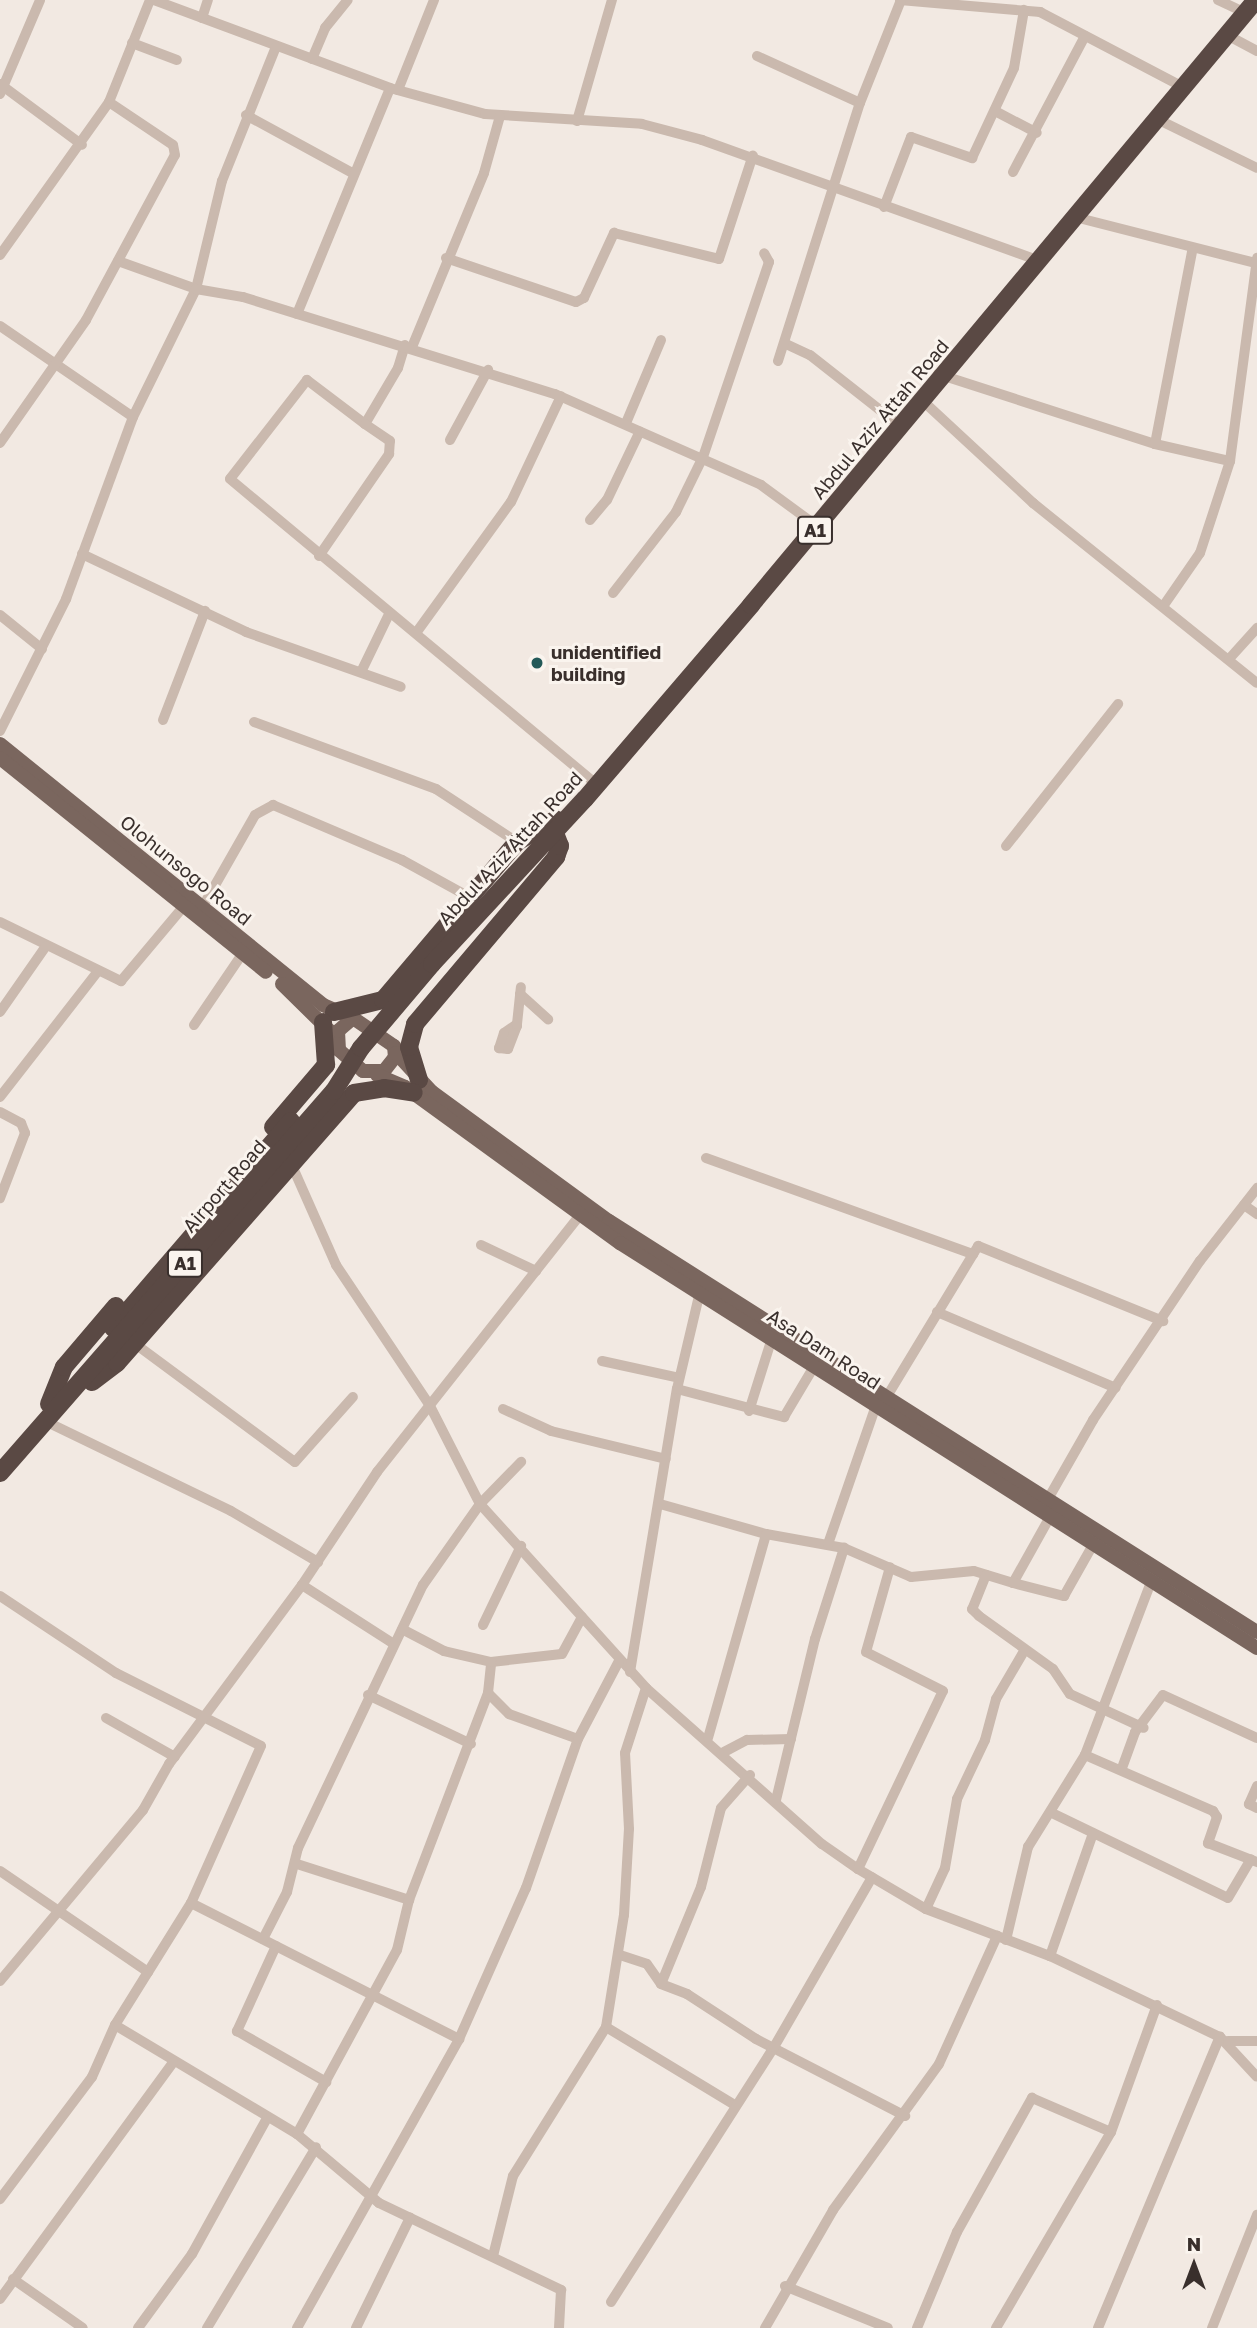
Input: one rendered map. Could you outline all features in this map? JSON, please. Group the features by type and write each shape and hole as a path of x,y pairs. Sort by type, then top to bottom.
{"highway":[{"name":"Abdul Aziz Attah Road","path":"363,1030 555,825 924,402 939,374 1031,258 1157,119 1256,0"},
{"name":"Abdul Aziz Attah Road","path":"555,825 814,524 895,422 939,374 1071,216 1243,5"},
{"path":"363,1030 383,1000 517,842 555,825 556,857 415,1024 393,1046"},
{"path":"326,1065 329,1017 383,1000"},
{"path":"354,1093 416,1087 409,1047 415,1024"},
{"name":"Airport Road","path":"0,1473 334,1091 363,1030"},
{"path":"51,1412 65,1367 340,1048"},
{"path":"51,1412 134,1343 369,1073"},
{"name":"Airport Road","path":"0,1461 51,1412"}],"main road":[{"name":"Olohunsogo Road","path":"0,744 183,907 329,1017 363,1030"},
{"name":"Olohunsogo Road","path":"0,758 202,908 329,1017 340,1048 369,1073"},
{"path":"340,1048 342,1025 363,1030"},
{"name":"Asa Dam Road","path":"363,1030 393,1046 416,1087 580,1215 772,1338 835,1371"},
{"path":"369,1073 392,1065 393,1046"},
{"name":"Asa Dam Road","path":"369,1073 416,1087 609,1222 1257,1648"},
{"name":"Asa Dam Road","path":"881,1402 1048,1499 1257,1632"}],"street":[{"path":"40,0 2,89 82,145"},
{"path":"0,255 82,145 109,102 152,0 394,89 500,116 642,124 753,155 884,207 1031,258"},
{"path":"202,18 208,0"},
{"path":"312,59 325,28 348,0"},
{"path":"297,314 354,174 434,0"},
{"path":"577,121 612,0"},
{"path":"778,361 786,344 860,103 901,0 1041,12 1177,84"},
{"path":"1218,0 1243,5"},
{"path":"884,207 911,136 970,160 1014,68 1024,10"},
{"path":"1227,35 1257,51"},
{"path":"1013,172 1037,133 1084,36"},
{"path":"132,43 177,60"},
{"path":"0,731 42,649 82,554 133,417 196,289 222,181 246,115 276,47"},
{"path":"757,56 860,103"},
{"path":"0,443 55,366 118,261 175,150 109,102"},
{"path":"995,111 1037,133"},
{"path":"246,115 354,174"},
{"path":"365,424 387,390 409,346 484,173 500,116"},
{"path":"1157,119 1257,168"},
{"path":"446,258 576,302 584,298 614,233 719,259 753,155"},
{"path":"1071,216 1192,251 1256,260 1230,461 1200,554 1164,605"},
{"path":"1155,443 1192,251"},
{"path":"613,593 676,512 703,457 769,262 765,253"},
{"path":"118,261 196,289 409,346 561,396 761,485 814,524"},
{"path":"0,326 133,417"},
{"path":"626,423 661,340"},
{"path":"786,344 810,355 895,422"},
{"path":"450,440 488,370"},
{"path":"939,374 1155,443 1230,461"},
{"path":"319,556 389,454 390,441 307,380 230,473 234,486 319,556 416,633 591,780"},
{"path":"416,633 511,502 561,396"},
{"path":"924,402 1033,503 1164,605 1257,683"},
{"path":"590,520 640,431"},
{"path":"82,554 305,656 362,670 401,687"},
{"path":"163,720 205,611"},
{"path":"362,670 390,612"},
{"path":"0,615 42,649"},
{"path":"1229,659 1257,628"},
{"path":"1006,846 1118,704"},
{"path":"254,722 436,789 517,842"},
{"path":"202,908 254,816 273,805 401,860 471,898"},
{"path":"0,922 121,981 183,907"},
{"path":"0,1012 46,946"},
{"path":"194,1025 243,953"},
{"path":"0,1097 98,971"},
{"path":"517,1024 520,991 548,1019"},
{"path":"0,1112 21,1123 25,1133 0,1198"},
{"path":"706,1158 973,1254"},
{"path":"290,1161 336,1265 429,1406 480,1504 521,1546 619,1661 646,1688 750,1775 822,1844 858,1869 926,1909 1050,1956 1224,2039 1257,2041"},
{"path":"1048,1499 1116,1388 1257,1188"},
{"path":"1244,1205 1257,1214"},
{"path":"0,1981 143,1810 175,1757 302,1585 377,1472 580,1215"},
{"path":"481,1245 536,1271"},
{"path":"828,1544 881,1402 973,1254 982,1246 1163,1321"},
{"path":"630,1672 678,1383 700,1292"},
{"path":"937,1312 1116,1388"},
{"path":"750,1411 772,1338"},
{"path":"134,1343 295,1462 353,1397"},
{"path":"603,1361 678,1383 750,1411 784,1417 816,1363"},
{"path":"503,1409 551,1431 666,1458"},
{"path":"51,1412 318,1562"},
{"path":"263,1939 296,1864 298,1848 368,1695 423,1585 480,1504 521,1462"},
{"path":"660,1504 766,1534 844,1548 925,1579 968,1572 1064,1596 1094,1543"},
{"path":"1013,1583 1051,1515"},
{"path":"708,1738 766,1534"},
{"path":"483,1626 521,1546"},
{"path":"776,1800 844,1548"},
{"path":"858,1869 943,1691 866,1652 890,1567"},
{"path":"986,1575 972,1609 1024,1651 1053,1669 1064,1690 1143,1728"},
{"path":"765,2328 785,2286 833,2210 905,2116 939,2064 1002,1938 1028,1847 1052,1813 1085,1755 1152,1580"},
{"path":"302,1585 394,1644"},
{"path":"0,1596 116,1673 261,1749 191,1903 115,2025 93,2077 0,2199"},
{"path":"402,1629 444,1651 491,1662 562,1654 582,1617"},
{"path":"926,1909 945,1868 957,1799 985,1740 996,1699 1024,1651"},
{"path":"297,2328 368,2194 458,2039 526,1888 578,1739 619,1661"},
{"path":"297,2134 397,1950 409,1900 471,1744 488,1693 491,1662"},
{"path":"493,2256 513,2176 606,2027 620,1955 629,1829 625,1753 646,1688"},
{"path":"488,1693 509,1714 578,1739"},
{"path":"368,1695 471,1744"},
{"path":"1122,1768 1135,1732 1143,1728 1163,1695 1257,1738"},
{"path":"106,1718 175,1757"},
{"path":"724,1752 747,1740 791,1739"},
{"path":"1052,1813 1228,1898 1254,1860 1208,1843 1217,1817 1213,1811 1122,1768 1085,1755"},
{"path":"661,1984 701,1887 721,1808 750,1775"},
{"path":"1257,1786 1249,1804 1257,1808"},
{"path":"1050,1956 1093,1833"},
{"path":"296,1864 409,1900"},
{"path":"0,1871 59,1908 148,1972"},
{"path":"611,2302 774,2047 872,1877"},
{"path":"191,1903 458,2039"},
{"path":"276,1946 237,2031 326,2082"},
{"path":"620,1955 646,1964 661,1984 905,2116"},
{"path":"996,2328 1111,2132 1157,2005"},
{"path":"115,2025 173,2063 297,2134 316,2147 368,2194 410,2218 561,2290 559,2328"},
{"path":"606,2027 735,2105"},
{"path":"1224,2039 1231,2053 1257,2077"},
{"path":"1098,2328 1224,2039"},
{"path":"0,2299 173,2063"},
{"path":"917,2328 957,2232 1032,2098 1111,2132"},
{"path":"138,2328 192,2254 268,2118"},
{"path":"207,2328 316,2147"},
{"path":"1212,2328 1257,2215"},
{"path":"356,2328 410,2218"},
{"path":"13,2279 83,2328"},
{"path":"785,2286 888,2328"}],"place":[{"name":"unidentified building","path":"537,663"}]}
